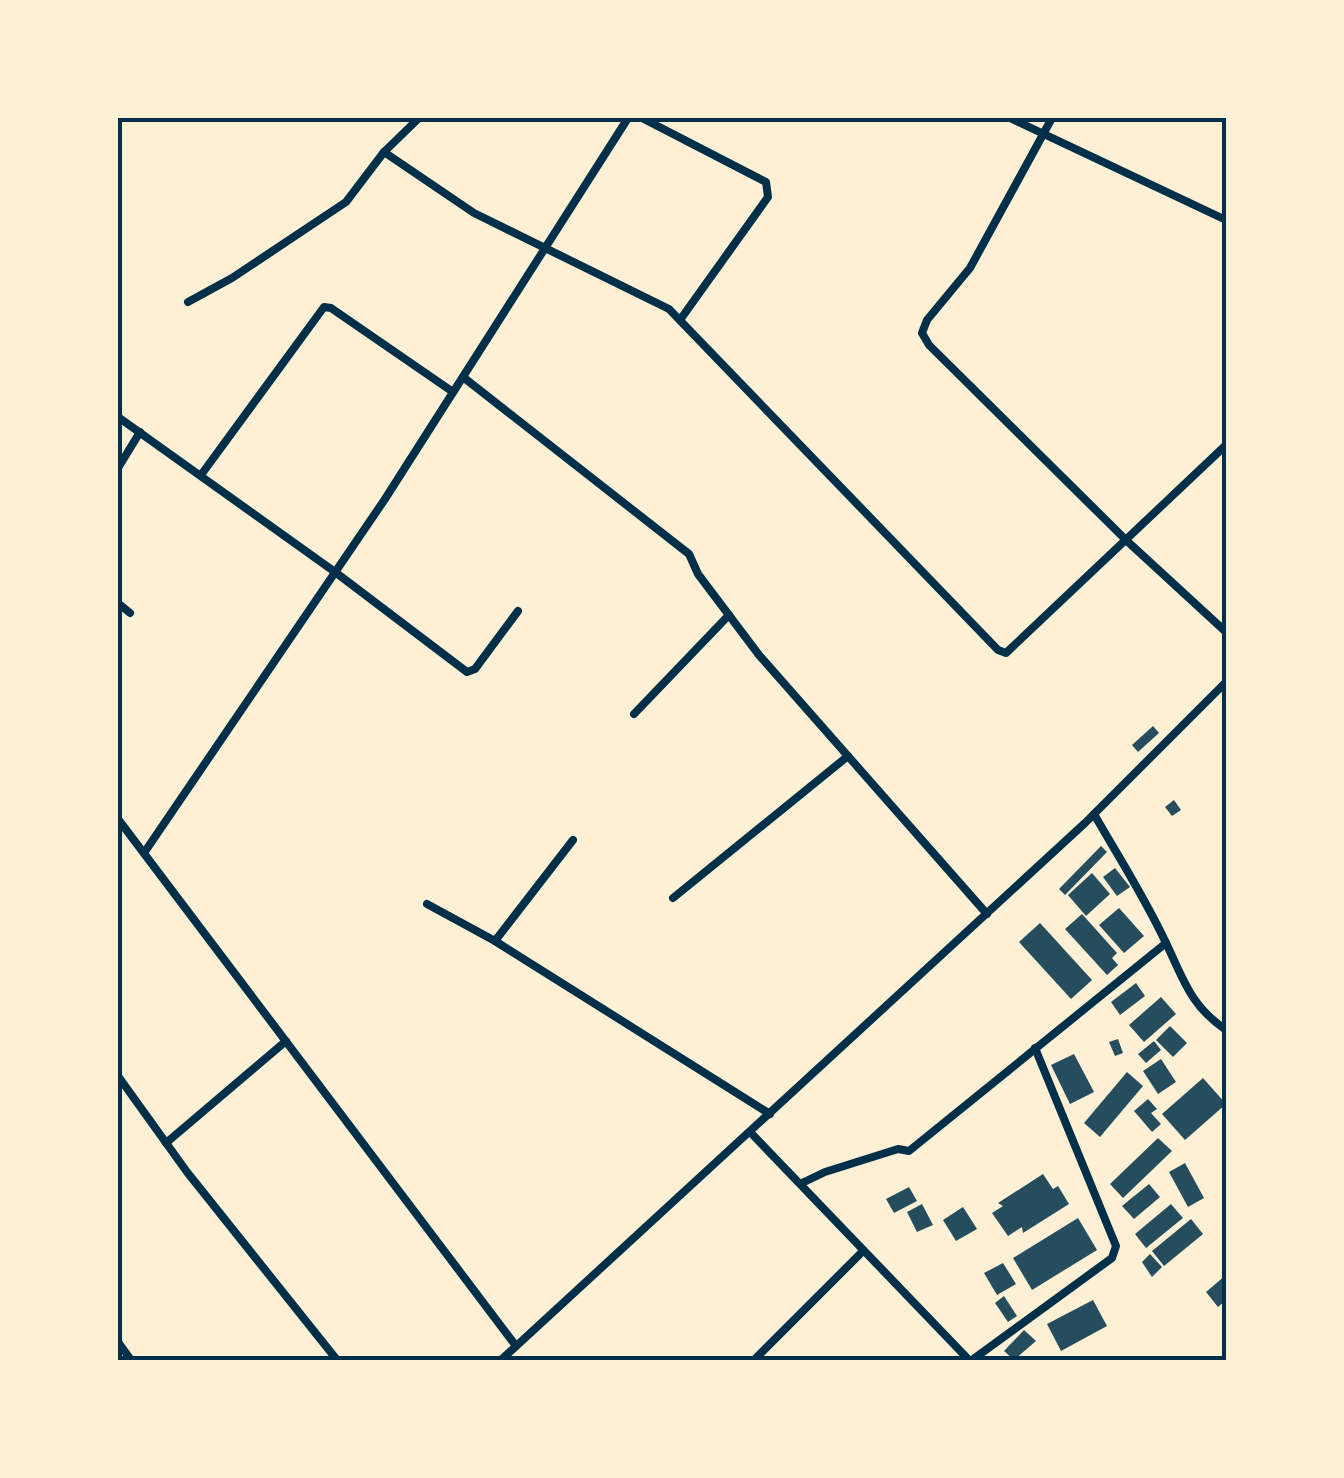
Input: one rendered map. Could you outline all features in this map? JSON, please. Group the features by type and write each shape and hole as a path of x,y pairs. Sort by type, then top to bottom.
{"street":[{"path":"188,302 232,278 346,202 384,152 419,118"},
{"path":"144,853 336,572 628,118"},
{"path":"642,118 766,182 769,188 768,197 680,320"},
{"path":"1010,118 1226,220"},
{"path":"1052,118 970,268 922,332 928,346 1226,632"},
{"path":"384,152 474,213 660,303 998,650 1006,653 1226,445"},
{"path":"201,475 324,308 332,308 453,392"},
{"path":"463,377 689,554 698,574 758,654 987,914"},
{"path":"118,416 336,572 467,672 475,669 518,610"},
{"path":"118,468 140,432"},
{"path":"118,603 130,613"},
{"path":"634,714 729,615"},
{"path":"500,1360 987,914 1226,682"},
{"path":"673,898 848,756"},
{"path":"1094,814 1166,943 1182,983 1206,1016 1226,1030"},
{"path":"118,819 516,1346"},
{"path":"495,941 574,840"},
{"path":"427,904 495,941 770,1114"},
{"path":"802,1184 825,1172 898,1149 909,1152 1166,943"},
{"path":"166,1143 286,1040"},
{"path":"751,1133 970,1360 1112,1258 1116,1246 1035,1048"},
{"path":"118,1076 337,1360"},
{"path":"754,1360 862,1251"},
{"path":"118,1342 131,1360"},
{"path":"765,1351 774,1360"}],"building":[{"path":"1153,726 1159,733 1138,752 1132,745"},
{"path":"1174,800 1181,810 1172,816 1165,807"},
{"path":"1101,846 1107,852 1065,895 1059,889"},
{"path":"1115,868 1130,887 1117,896 1103,877"},
{"path":"1092,873 1110,894 1086,916 1068,895"},
{"path":"1119,908 1144,936 1124,953 1099,925"},
{"path":"1082,914 1117,953 1112,958 1118,965 1107,975 1065,929"},
{"path":"1040,923 1092,980 1071,999 1019,942"},
{"path":"1136,983 1145,996 1120,1015 1111,1002"},
{"path":"1161,997 1176,1014 1144,1042 1129,1025"},
{"path":"1170,1026 1187,1043 1173,1057 1156,1040"},
{"path":"1118,1039 1123,1053 1115,1056 1109,1042"},
{"path":"1154,1041 1161,1050 1146,1063 1138,1054"},
{"path":"1074,1054 1094,1092 1070,1104 1051,1065"},
{"path":"1161,1059 1176,1082 1158,1094 1143,1071"},
{"path":"1127,1072 1143,1086 1100,1137 1084,1123"},
{"path":"1203,1078 1226,1104 1185,1140 1162,1114"},
{"path":"1148,1099 1157,1109 1151,1113 1161,1124 1152,1132 1134,1111"},
{"path":"1158,1138 1172,1151 1123,1198 1110,1184"},
{"path":"1185,1163 1204,1198 1188,1207 1169,1172"},
{"path":"1043,1174 1053,1189 1058,1186 1069,1204 1023,1233 1022,1227 1008,1236 992,1213 1003,1206 998,1203"},
{"path":"1149,1184 1160,1197 1134,1219 1122,1206"},
{"path":"909,1187 917,1201 894,1213 886,1199"},
{"path":"922,1204 933,1225 917,1232 907,1212"},
{"path":"1171,1204 1183,1218 1146,1248 1135,1234"},
{"path":"963,1207 977,1229 956,1241 943,1220"},
{"path":"1078,1218 1097,1250 1032,1290 1013,1258"},
{"path":"1191,1219 1203,1234 1164,1266 1152,1251"},
{"path":"1150,1254 1162,1267 1152,1277 1142,1262"},
{"path":"1003,1263 1016,1284 997,1295 984,1273"},
{"path":"1226,1275 1226,1300 1218,1307 1206,1292"},
{"path":"1004,1296 1017,1316 1008,1322 995,1303"},
{"path":"1093,1300 1107,1326 1061,1351 1047,1324"},
{"path":"1024,1330 1036,1341 1014,1360 1004,1351"}]}
